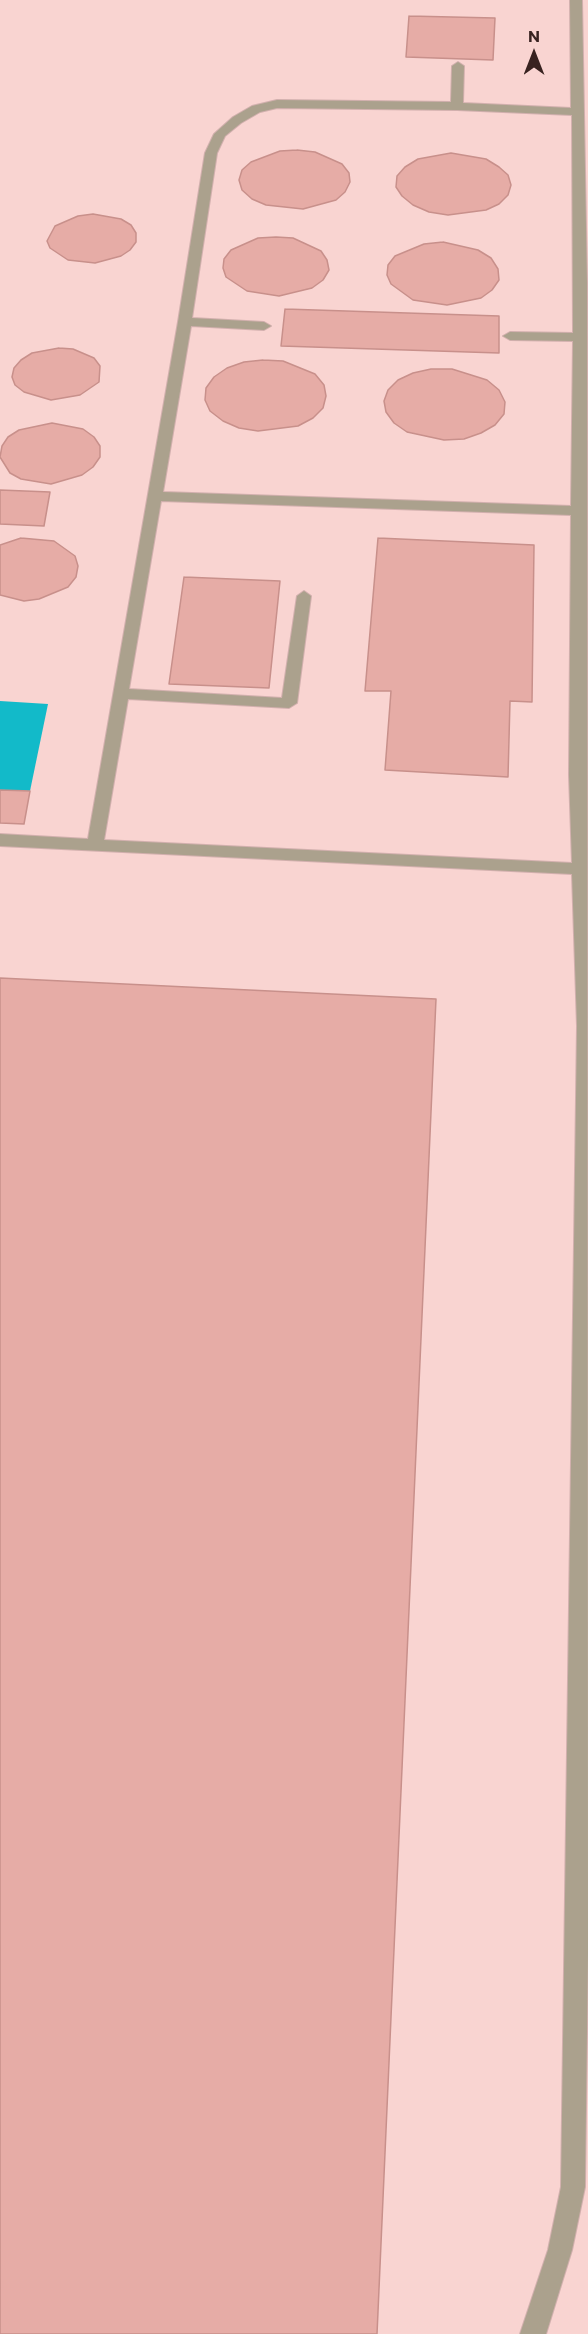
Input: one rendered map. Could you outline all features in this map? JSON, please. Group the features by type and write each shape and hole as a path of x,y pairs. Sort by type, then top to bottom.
{"lane":[{"path":"532,2334 537,2326 560,2250 573,2187 584,1452 587,1026 580,869 583,830 578,511 576,0"},
{"path":"457,106 458,66"},
{"path":"95,844 185,322 211,153 220,134 237,120 256,109 277,104 457,106 578,112"},
{"path":"185,322 264,326"},
{"path":"510,336 579,337"},
{"path":"154,496 578,511"},
{"path":"122,694 289,703 304,596"},
{"path":"0,840 580,869"}],"water":[{"path":"0,701 48,704 30,791 0,790"}],"building":[{"path":"409,16 495,18 493,60 406,57"},
{"path":"280,151 315,152 342,164 349,173 350,182 345,192 336,200 303,209 266,205 252,199 242,190 239,180 242,170 251,162"},
{"path":"451,153 486,159 499,167 508,175 511,185 508,195 499,204 486,210 448,215 429,212 413,205 402,196 396,187 397,176 405,167 418,159"},
{"path":"93,214 121,219 131,225 136,233 136,242 130,250 121,256 95,263 68,260 50,248 47,241 55,226 78,216"},
{"path":"258,238 293,238 321,251 327,260 329,270 323,280 312,288 279,296 247,291 226,277 223,268 224,259 231,250"},
{"path":"443,242 478,250 491,258 498,269 499,280 492,290 481,298 447,305 413,300 391,284 387,275 388,265 395,256 424,244"},
{"path":"285,309 499,316 499,353 281,346"},
{"path":"59,348 73,349 94,358 100,366 99,382 80,395 51,400 24,392 15,385 12,377 14,368 21,360 32,353"},
{"path":"283,361 315,374 324,385 326,396 323,408 313,418 298,426 258,431 239,428 223,421 210,411 205,400 206,388 214,377 227,368 244,362"},
{"path":"431,369 452,369 487,380 499,390 505,402 504,414 495,425 464,439 444,440 407,432 394,423 386,412 384,401 388,390 398,380 413,373"},
{"path":"52,423 83,429 94,437 100,446 100,457 93,467 82,475 51,484 21,479 10,473 0,457 2,446 8,437 19,430"},
{"path":"0,490 50,492 44,526 0,524"},
{"path":"21,538 54,541 75,556 78,566 76,577 68,587 39,599 24,601 0,595 0,545"},
{"path":"378,538 534,545 532,702 510,701 508,777 385,770 391,691 365,691"},
{"path":"184,577 280,581 269,688 169,684"},
{"path":"0,790 30,791 24,824 0,823"},
{"path":"0,978 436,999 377,2334 0,2334"}]}
